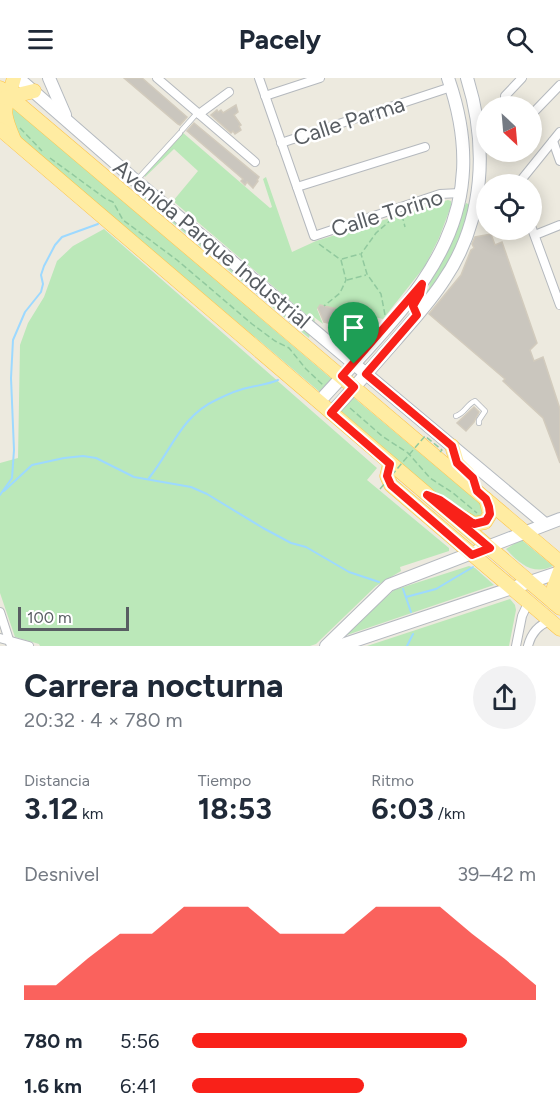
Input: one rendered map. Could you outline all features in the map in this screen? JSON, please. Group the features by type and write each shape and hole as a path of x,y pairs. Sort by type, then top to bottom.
{"main road":[{"path":"14,78 3,95 4,113 15,142"},
{"path":"3,95 34,91"},
{"path":"3,95 63,142 560,562"},
{"path":"0,129 557,605"},
{"path":"427,495 440,500 474,524 482,524 488,518 490,511 473,478 446,449"},
{"path":"390,464 387,476 391,485 555,625"},
{"path":"557,605 554,587 560,572"}],"street":[{"name":"Avenida Parque Industrial","path":"18,78 366,374 446,449 545,524"},
{"path":"34,91 43,84 44,78"},
{"path":"49,78 67,119"},
{"path":"259,78 315,239"},
{"path":"265,96 320,78"},
{"path":"466,78 476,113"},
{"path":"504,96 522,78"},
{"path":"163,80 255,162"},
{"path":"319,402 354,364 390,316 422,284 445,244 460,193 462,177 463,141 458,108 450,82"},
{"name":"Calle Parma","path":"281,143 450,82"},
{"path":"542,104 559,88"},
{"path":"199,113 229,92"},
{"path":"52,107 63,142"},
{"path":"526,174 560,132"},
{"path":"463,141 469,151 476,152"},
{"path":"553,141 560,161"},
{"path":"297,187 425,147"},
{"path":"462,177 468,166 476,160"},
{"path":"460,193 476,196"},
{"name":"Calle Torino","path":"315,239 440,194 460,193"},
{"path":"331,413 417,315 445,279 471,222 476,200"},
{"path":"542,233 560,225"},
{"path":"536,240 560,305"},
{"path":"550,278 560,274"},
{"path":"417,315 413,306 420,294 422,284"},
{"path":"390,316 405,312 417,315"},
{"path":"326,646 389,585 472,555 560,519"},
{"path":"339,646 560,572"},
{"path":"516,646 520,636 522,616 528,603"},
{"path":"0,612 10,643"},
{"path":"520,636 529,643 540,626 555,625"},
{"path":"0,638 10,643 29,646"}],"lane":[{"path":"136,180 199,113"},
{"path":"456,416 462,414 474,401 485,411 479,423"}],"path":[{"path":"20,128 45,153"},
{"path":"48,156 113,202 123,220 177,261 252,324 292,351 326,387"},
{"path":"402,214 405,227"},
{"path":"341,260 361,254 376,233 393,217"},
{"path":"315,239 341,260 346,280 340,293 324,306"},
{"path":"361,254 367,274 381,294 390,316"},
{"path":"346,280 367,274"},
{"path":"346,404 382,436 408,453 430,478 478,514"},
{"path":"380,489 424,436 442,450 446,449"}],"green space":[{"path":"0,97 333,380 321,393 0,121"},
{"path":"182,132 270,208 272,207 263,179 266,177 292,252 316,241 448,200 451,201 451,206 425,266 383,319 320,305 317,309 323,324 314,317 315,322 173,201 198,171 174,149 145,177 144,175"},
{"path":"137,188 310,334 309,338 135,191"},
{"path":"466,203 470,205 459,239 449,260 430,291 415,308 429,288 446,254"},
{"path":"104,229 377,468 367,480 449,548 449,551 400,567 401,571 376,586 316,644 310,646 40,646 15,637 0,593 0,463 18,458 20,345 28,323 44,297 57,261 73,246"},
{"path":"353,397 484,507 483,516 472,518 451,500 436,493 341,411"},
{"path":"520,540 553,566 539,570 521,563 506,549"},
{"path":"469,566 475,568 494,585 344,636 394,590"},
{"path":"510,599 516,610 509,646 367,646"}],"building":[{"path":"124,78 142,78 187,117 180,125 178,124"},
{"path":"236,105 238,112 234,115 241,125 239,126 241,130 235,134 211,115 217,110 223,113"},
{"path":"194,123 259,177 253,188 247,182 245,185 241,181 243,179 187,131"},
{"path":"475,237 476,240 493,240 495,245 502,242 537,343 530,350 534,361 543,357 560,409 560,463 543,418 503,381 505,379 429,314 461,275 471,250 474,248 472,244"},
{"path":"320,305 371,317 361,330 324,322 318,308"},
{"path":"474,407 479,412 466,431 457,423"}],"waterway":[{"path":"0,495 12,478 13,340 25,312 41,292 43,284 41,275 55,245 62,237 98,224"},
{"path":"149,478 185,425 204,407 238,391 278,380"},
{"path":"4,491 32,465 64,458 83,456 96,458 134,477 191,487 207,494 291,543 306,547 349,572 379,582"},
{"path":"406,597 436,589 473,567"},
{"path":"403,589 411,612"},
{"path":"407,646 413,634"}],"route":[{"path":"422,284 420,294 413,306 417,315 366,374 452,446 457,463 473,478 477,491 486,499 490,511 488,518 482,524 474,524 440,500 427,495 490,548 472,555 391,485 387,476 390,464 331,413 354,387 342,376 354,364 422,284"}]}
